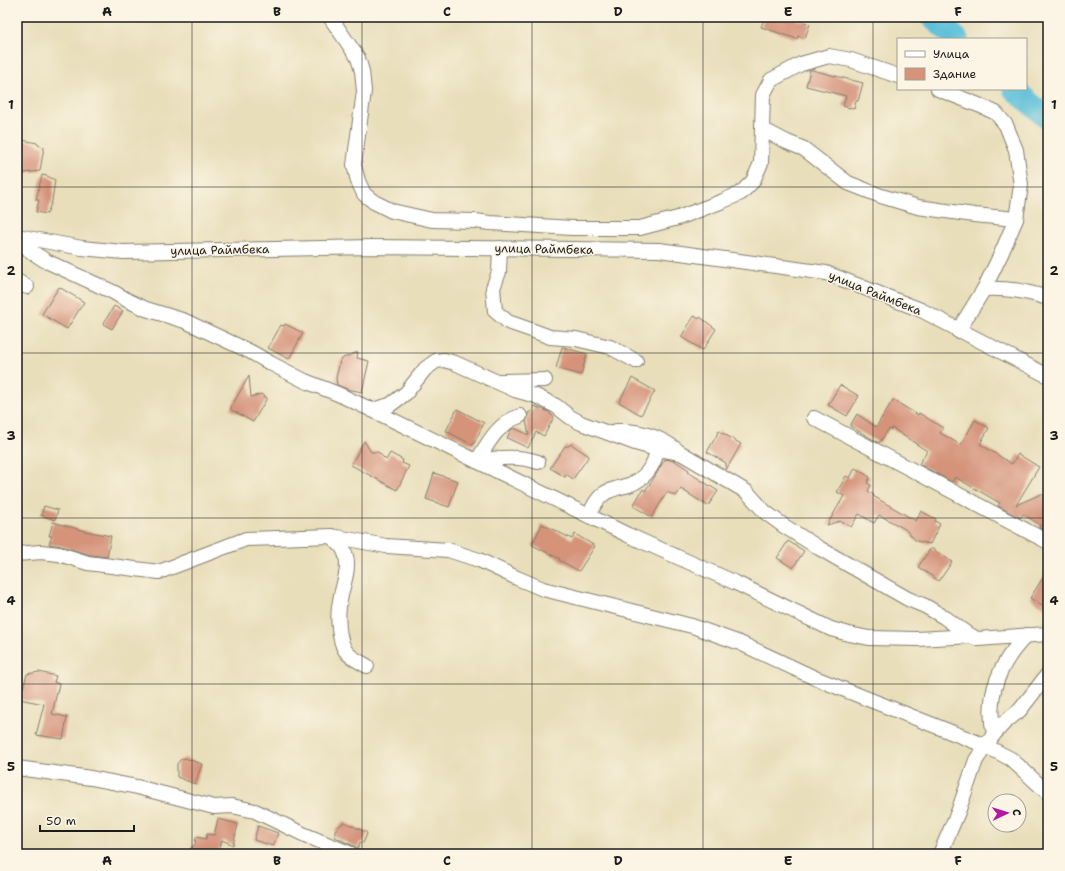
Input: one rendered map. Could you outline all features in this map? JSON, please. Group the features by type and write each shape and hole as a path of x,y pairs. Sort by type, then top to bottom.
{"street":[{"path":"330,17 358,58 362,71 364,91 354,165 364,194 374,202 392,211 432,220 475,221 572,228 640,228 653,225 717,204 741,193 753,181 761,163 762,95 771,80 801,64 829,56 851,60 897,76"},
{"path":"941,90 996,113 1006,125 1016,150 1021,185 1016,219 984,289 958,331"},
{"path":"762,129 804,149 848,183 881,196 918,207 1016,219"},
{"path":"18,236 29,250 46,261 146,309 185,321 251,352 305,381 372,410 670,555 736,583 831,629 869,638 972,636"},
{"name":"улица Раймбека","path":"18,236 82,248 123,252 372,247 659,250 826,272 921,310 958,331 1048,376"},
{"path":"500,248 499,272 493,288 495,311 508,322 550,337 576,339 610,347 636,362"},
{"path":"984,289 999,288 1024,291 1048,298"},
{"path":"372,410 390,405 406,393 425,370 436,361 444,360 455,363 515,390 536,396 556,406 570,417 581,423 635,443 681,453"},
{"path":"494,381 545,380"},
{"path":"477,461 501,426 511,419 520,416"},
{"path":"814,418 1048,542"},
{"path":"603,431 621,430 648,434 667,442 681,453 747,492 765,512 790,530 868,577 944,617 978,639 1048,634"},
{"path":"589,516 597,500 606,493 632,484 641,478 656,459 657,449"},
{"path":"477,461 492,458 528,458 538,462"},
{"path":"17,554 41,552 59,554 88,563 159,572 246,539 331,536 386,546 448,550 479,560 517,578 543,588 651,617 692,626 740,643 816,678 986,746 1011,759 1048,793"},
{"path":"331,536 339,543 345,552 346,560 346,574 340,601 339,619 345,650 367,666"},
{"path":"994,734 991,707 996,682 1002,667 1018,644 1028,635"},
{"path":"940,854 958,812 976,760 994,734 1004,723 1020,710 1048,674"},
{"path":"17,768 114,783 214,807 232,806 255,811 305,835 351,854"}],"building":[{"path":"765,17 789,17 810,24 805,38 798,36 797,39 761,27"},
{"path":"810,70 863,83 854,109 843,106 846,96 806,86"},
{"path":"17,139 37,143 38,145 44,147 40,171 17,174"},
{"path":"42,175 55,180 52,201 47,214 36,212 39,200 36,200"},
{"path":"59,287 84,302 67,329 42,314"},
{"path":"114,306 123,311 112,329 103,324"},
{"path":"694,316 699,319 700,317 716,329 703,350 681,337"},
{"path":"285,324 303,333 289,359 268,348 281,325 284,326"},
{"path":"562,347 587,354 581,375 556,368"},
{"path":"358,352 357,358 369,361 362,392 337,385 336,378 340,361 343,358"},
{"path":"249,376 251,397 261,394 267,398 253,422 230,409"},
{"path":"632,378 655,391 641,415 619,402"},
{"path":"840,385 859,396 847,416 828,405"},
{"path":"893,400 918,415 919,413 943,428 940,433 961,445 975,420 989,428 980,444 1012,464 1018,454 1039,467 1016,505 1041,494 1048,499 1048,532 1039,528 1040,525 1023,514 1020,518 998,506 1000,503 955,477 952,482 919,464 927,451 892,428 891,430 889,429 879,443 850,426 857,414 876,427"},
{"path":"534,406 549,412 554,417 544,436 536,432 528,448 507,438 511,430 514,428 529,435 526,421 528,413 532,411"},
{"path":"457,409 484,423 473,445 446,431"},
{"path":"719,431 741,444 726,470 726,463 707,452"},
{"path":"364,441 371,452 378,452 386,460 390,453 403,460 402,463 409,466 397,490 351,465"},
{"path":"571,444 589,456 573,479 566,474 565,477 550,468 565,446 569,446"},
{"path":"665,459 675,461 689,470 688,472 718,491 708,506 681,489 676,496 667,492 652,517 633,506 643,489 645,491"},
{"path":"855,468 870,477 867,483 871,485 868,491 874,495 873,496 916,521 921,511 936,519 935,521 940,524 930,544 916,541 905,529 879,515 874,523 859,514 851,527 840,521 827,525 844,496 837,492 846,476 850,478"},
{"path":"434,473 458,481 449,507 426,499"},
{"path":"44,506 58,510 55,520 41,515"},
{"path":"53,522 85,531 111,536 107,557 90,555 62,546 49,544 52,536 49,536"},
{"path":"542,524 572,539 575,534 595,546 579,571 559,560 560,559 532,545"},
{"path":"788,541 804,551 793,568 777,558"},
{"path":"931,548 952,562 939,581 918,567"},
{"path":"1048,570 1048,610 1030,598"},
{"path":"39,672 56,676 54,682 59,684 52,714 67,717 63,739 36,735 44,704 19,699 19,692 23,688 27,674"},
{"path":"185,758 202,764 195,784 177,777 177,764 180,760"},
{"path":"218,819 238,824 233,845 222,840 218,854 186,854 195,844 196,837 206,839 207,834 214,835"},
{"path":"344,822 366,832 367,834 363,843 360,842 358,848 335,837 335,830"},
{"path":"258,826 278,833 273,846 254,840"}],"waterway":[{"path":"932,17 956,38"},
{"path":"1015,90 1048,119"}]}
